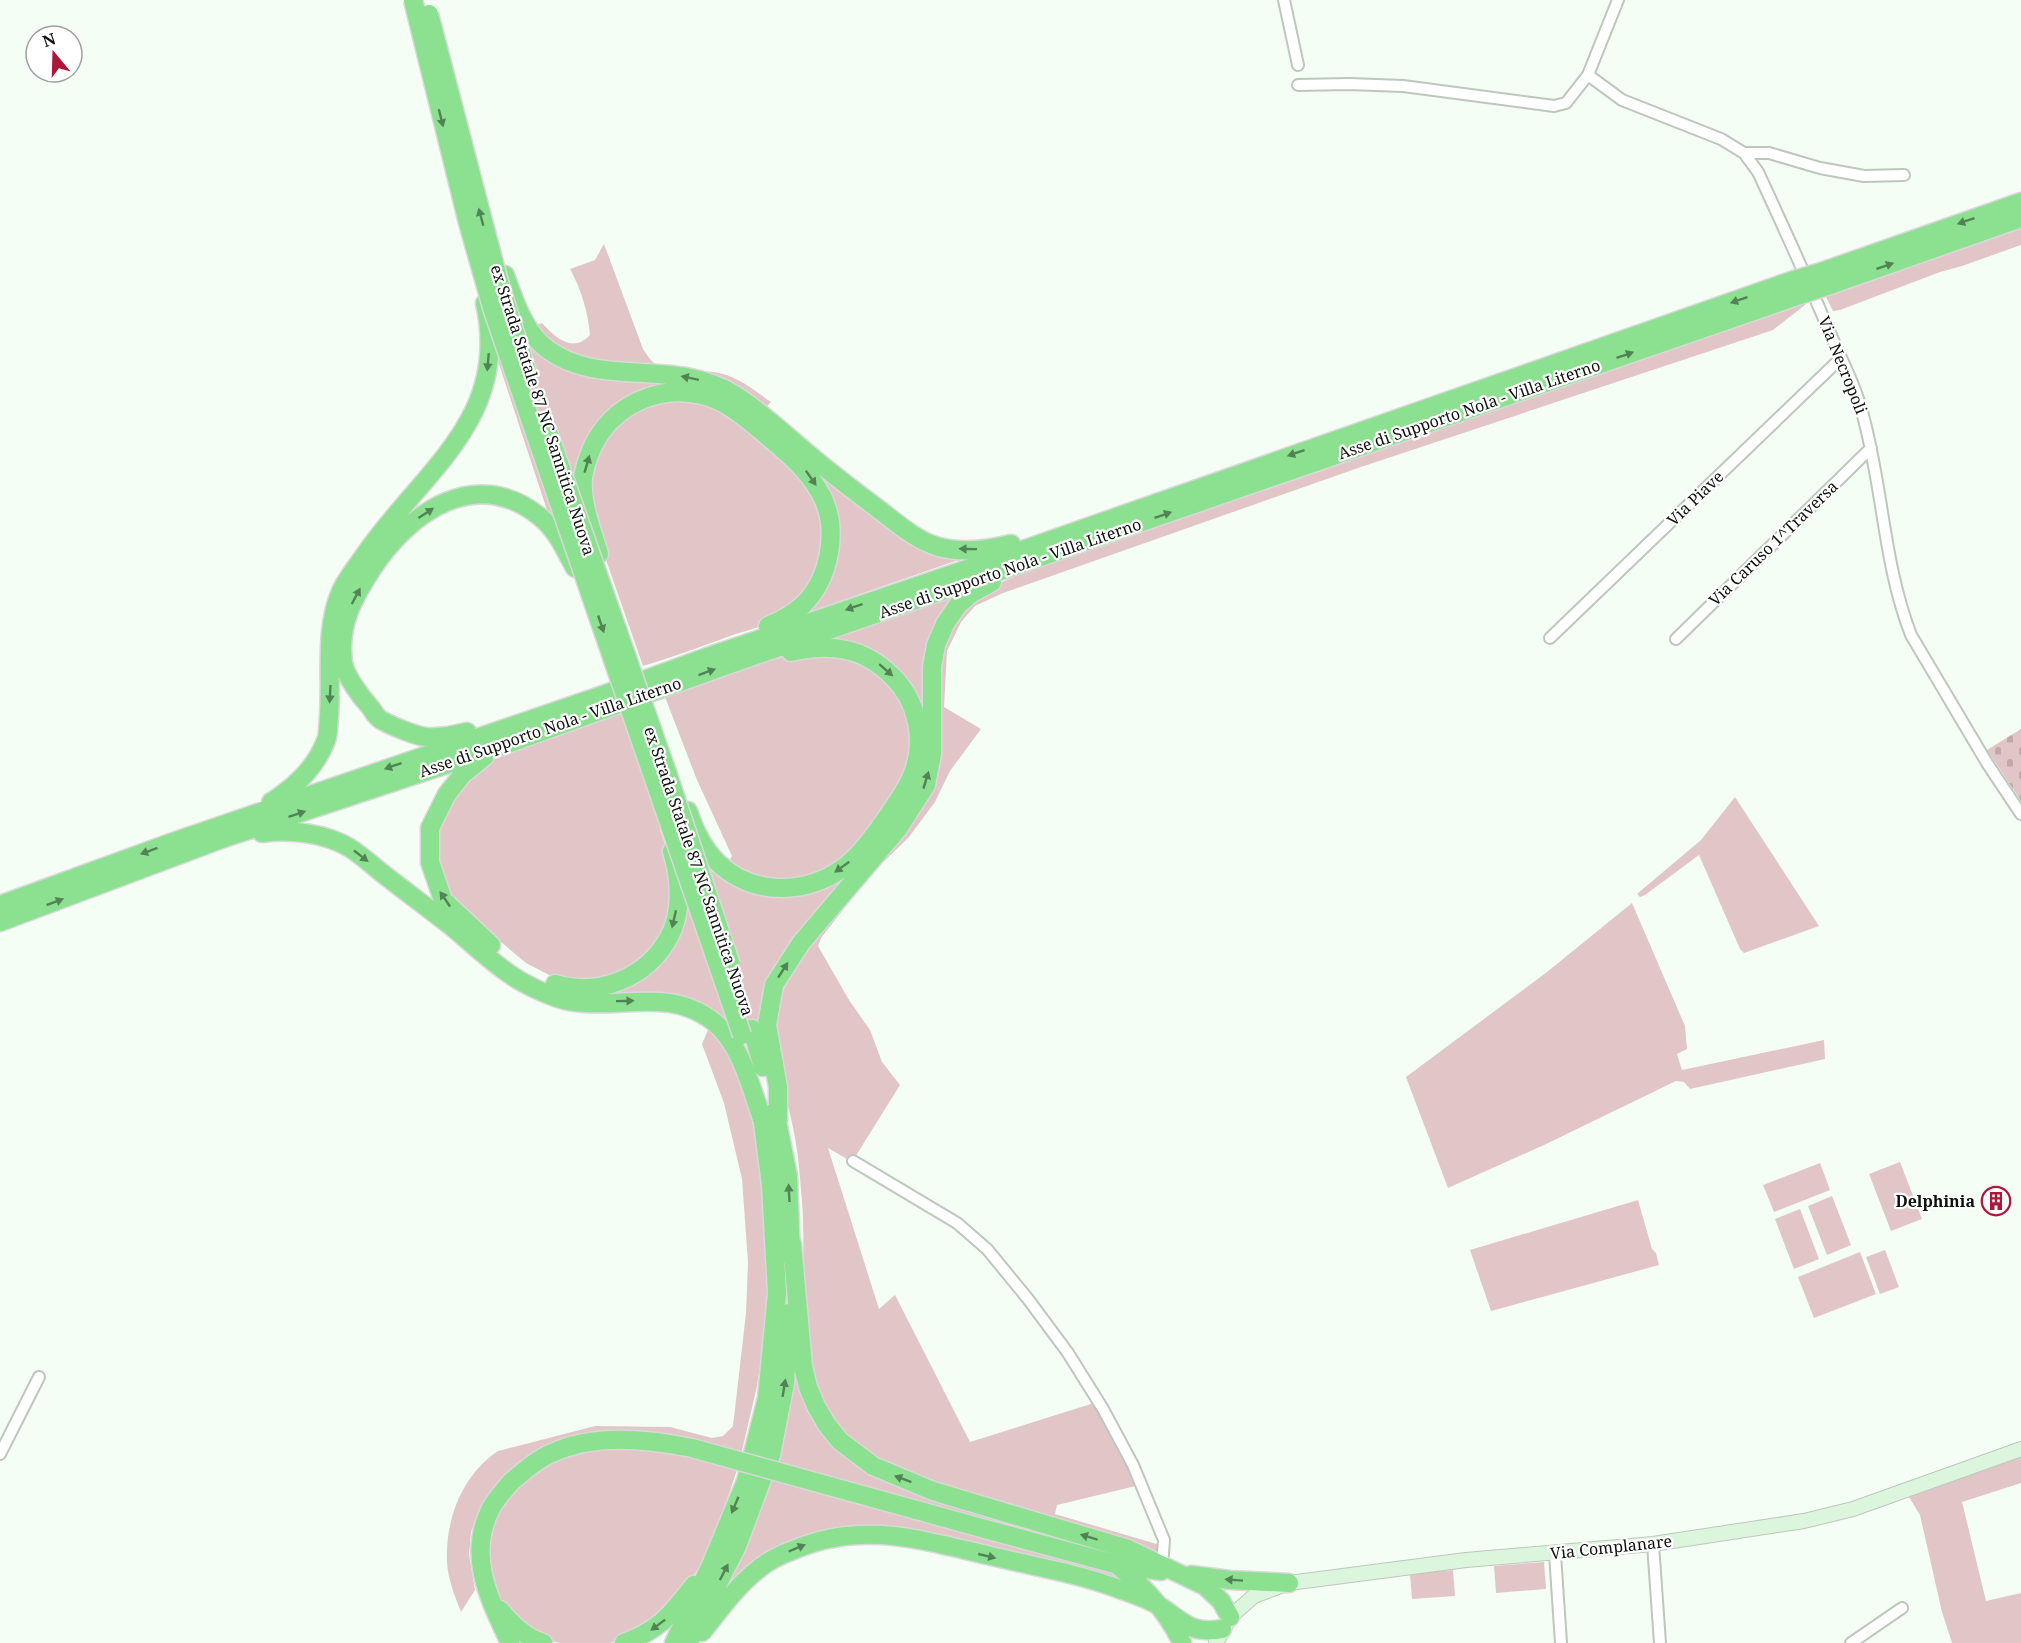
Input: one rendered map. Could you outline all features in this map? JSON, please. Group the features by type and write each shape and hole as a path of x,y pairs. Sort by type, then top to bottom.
{"highway":[{"name":"ex Strada Statale 87 NC Sannitica Nuova","path":"413,0 440,116 481,243"},
{"name":"ex Strada Statale 87 NC Sannitica Nuova","path":"425,0 481,243 493,311 599,600 667,772 747,1031 771,1123 788,1176 792,1244 785,1383 771,1455 737,1546 688,1643"},
{"name":"Asse di Supporto Nola - Villa Literno","path":"1827,278 2021,202"},
{"name":"Asse di Supporto Nola - Villa Literno","path":"0,906 173,842 1107,520 1827,278 2021,218"},
{"path":"481,243 504,274 518,310 545,348 561,359 597,370 660,373 702,380 734,395 802,466 820,492 827,509 830,527 827,558 815,589 805,603 791,615 729,642 707,657"},
{"path":"173,842 275,800 307,774 327,741 331,688 332,615 341,589 379,548 455,446 474,412 486,382 489,359 487,315 477,268 481,243"},
{"name":"Asse di Supporto Nola - Villa Literno","path":"0,922 224,838 493,749 1797,288"},
{"path":"599,600 601,563 587,512 583,478 586,462 601,431 623,409 639,400 674,392 705,396 756,419 912,535 939,547 970,551 1006,546 1107,520"},
{"path":"527,719 461,734 426,737 382,721 359,695 343,663 344,622 379,548 443,503 473,494 499,496 519,503 541,517 559,538 599,600"},
{"path":"747,1031 801,943 889,828 926,785 932,754 932,667 936,645 945,624 958,605 972,593 1032,560"},
{"name":"ex Strada Statale 87 NC Sannitica Nuova","path":"599,600 668,820 747,1031"},
{"path":"667,772 686,806 694,828 717,861 746,880 772,888 807,886 825,878 844,867 864,847 889,828 901,797 914,773 920,745 912,706 896,679 884,667 861,652 843,649 813,648 730,664"},
{"path":"493,749 463,774 447,794 429,828 430,862 442,900 504,970 543,992 565,1000 587,1002 656,1001 676,1004 747,1031 778,1087 771,1123"},
{"path":"224,838 279,831 320,836 349,847 481,944 507,960 548,982 571,989 592,989 612,985 632,975 650,962 670,936 679,895 668,820"},
{"name":"ex Strada Statale 87 NC Sannitica Nuova","path":"674,1643 711,1565 746,1481 767,1398 777,1293 771,1123"},
{"path":"694,1643 727,1600 757,1570 782,1554 818,1539 846,1535 902,1536 1081,1577 1160,1606 1186,1626 1210,1631 1223,1630 1221,1601 1205,1586 1128,1549 933,1491 892,1475 873,1466 840,1441 816,1406 803,1366 792,1244"},
{"path":"510,1643 489,1598 482,1575 480,1555 483,1533 490,1510 512,1481 530,1466 550,1454 571,1446 607,1440 645,1441 692,1448 1116,1564 1230,1580 1289,1584"},
{"path":"1116,1564 1142,1584 1173,1624 1182,1643"},
{"path":"624,1643 646,1635 670,1616 711,1565"},
{"path":"1160,1606 1153,1590 1160,1577 1170,1570"},
{"path":"489,1598 513,1625 543,1643"}],"main road":[{"name":"Via Complanare","path":"1223,1630 1254,1596 1289,1584 1466,1560 1653,1544 1804,1521 1852,1509 2021,1449"}],"street":[{"path":"1284,0 1298,65"},
{"path":"1298,84 1403,86 1545,107 1566,103 1588,75 1618,0"},
{"name":"Via Necropoli","path":"1588,75 1622,100 1721,139 1744,153 1758,172 1819,305 1861,407 1871,448 1886,541 1902,612 1911,634 1981,753 2021,814"},
{"path":"1744,153 1769,153 1820,168 1864,176 1904,175"},
{"name":"Via Piave","path":"1550,638 1840,358"},
{"name":"Via Caruso 1^Traversa","path":"1676,639 1871,448"},
{"path":"853,1161 957,1223 987,1249 1028,1299 1092,1390 1133,1465 1161,1531 1170,1570"},
{"path":"0,1454 39,1377"},
{"path":"1653,1544 1660,1643"},
{"path":"1555,1554 1561,1643"},
{"path":"1851,1643 1902,1608"}],"green space":[{"path":"2021,226 2021,245 1940,272 1840,310 1833,311 1825,295"},
{"path":"604,244 643,349 653,362 669,369 723,374 748,386 771,402 757,417 893,528 918,541 962,555 964,558 800,615 799,612 815,594 826,575 833,555 835,535 833,515 826,495 815,476 795,453 754,419 747,427 802,474 818,500 825,538 816,576 806,593 793,608 776,620 643,666 603,551 594,521 599,519 590,492 553,505 559,525 548,513 494,349 525,329 542,323 558,338 570,343 583,341 590,335 583,301 570,269 595,260"},
{"path":"1808,300 1805,305 1773,330 1358,468 1003,593 975,606 961,622 947,651 944,707 981,729 950,771 935,802 909,837 869,876 821,938 818,946 849,1000 870,1030 882,1062 900,1085 852,1162 828,1148 879,1309 895,1295 970,1442 1094,1403 1140,1485 1057,1505 1055,1514 1160,1545 1161,1554 967,1495 890,1467 862,1451 828,1415 815,1390 809,1368 803,1321 802,1201 796,1146 775,1043 775,1013 764,1011 762,1019 732,1030 706,1009 684,1000 645,995 586,996 566,994 547,988 553,977 526,963 464,911 451,894 441,872 436,852 436,834 447,801 457,786 484,763 505,753 621,711 662,829 660,830 670,858 666,860 675,885 675,892 714,880 704,853 722,872 732,856 697,780 665,697 773,660 810,653 838,652 860,659 876,668 902,696 910,713 914,731 914,750 910,768 903,784 873,826 882,832 908,796 918,777 924,755 925,733 921,713 900,676 884,662 866,652 846,645 825,643 824,640 967,590 948,610 937,630 931,649 928,669 928,733 924,768 911,798 886,833 895,839 921,802 934,770 937,739 936,676 943,637 953,619 968,603 987,590 1049,562"},
{"path":"2021,729 2021,801 1987,750"},
{"path":"1735,797 1819,926 1744,953 1740,949 1699,855 1645,895 1640,897 1637,894 1701,840"},
{"path":"1632,903 1685,1026 1687,1049 1677,1054 1682,1070 1824,1040 1825,1059 1690,1089 1684,1082 1676,1081 1544,1145 1448,1188 1406,1077 1547,972"},
{"path":"708,1030 725,1043 746,1092 757,1144 767,1218 766,1327 757,1386 741,1455 679,1442 531,1456 503,1477 483,1504 471,1532 469,1554 475,1590 461,1612 448,1569 449,1530 458,1500 466,1486 485,1461 498,1451 595,1426 670,1427 712,1438 723,1436 733,1426 746,1313 748,1262 742,1179 724,1103 702,1044"},
{"path":"1900,1162 1922,1219 1891,1231 1869,1174"},
{"path":"1820,1163 1830,1190 1774,1212 1763,1185"},
{"path":"1832,1196 1851,1245 1827,1255 1808,1206"},
{"path":"1638,1200 1659,1265 1491,1311 1470,1250"},
{"path":"1800,1209 1819,1259 1794,1269 1775,1219"},
{"path":"1885,1250 1899,1287 1880,1294 1866,1257"},
{"path":"1860,1252 1876,1294 1814,1318 1798,1277"},
{"path":"793,1357 857,1460 1125,1554 1119,1574 1120,1581 838,1530 723,1598"},
{"path":"617,1446 678,1452 738,1467 716,1533 702,1563 674,1605 622,1639 610,1643 560,1643 547,1640 505,1608 500,1599 489,1569 489,1546 499,1510 514,1490 540,1466 571,1453"},
{"path":"2021,1455 2021,1483 1962,1502 1986,1601 2021,1593 2021,1643 1952,1643 1942,1612 1920,1515 1909,1497"},
{"path":"1544,1562 1546,1589 1496,1593 1494,1566"},
{"path":"1453,1570 1455,1596 1412,1599 1410,1574"}],"place":[{"name":"Delphinia","path":"1996,1201"}]}
